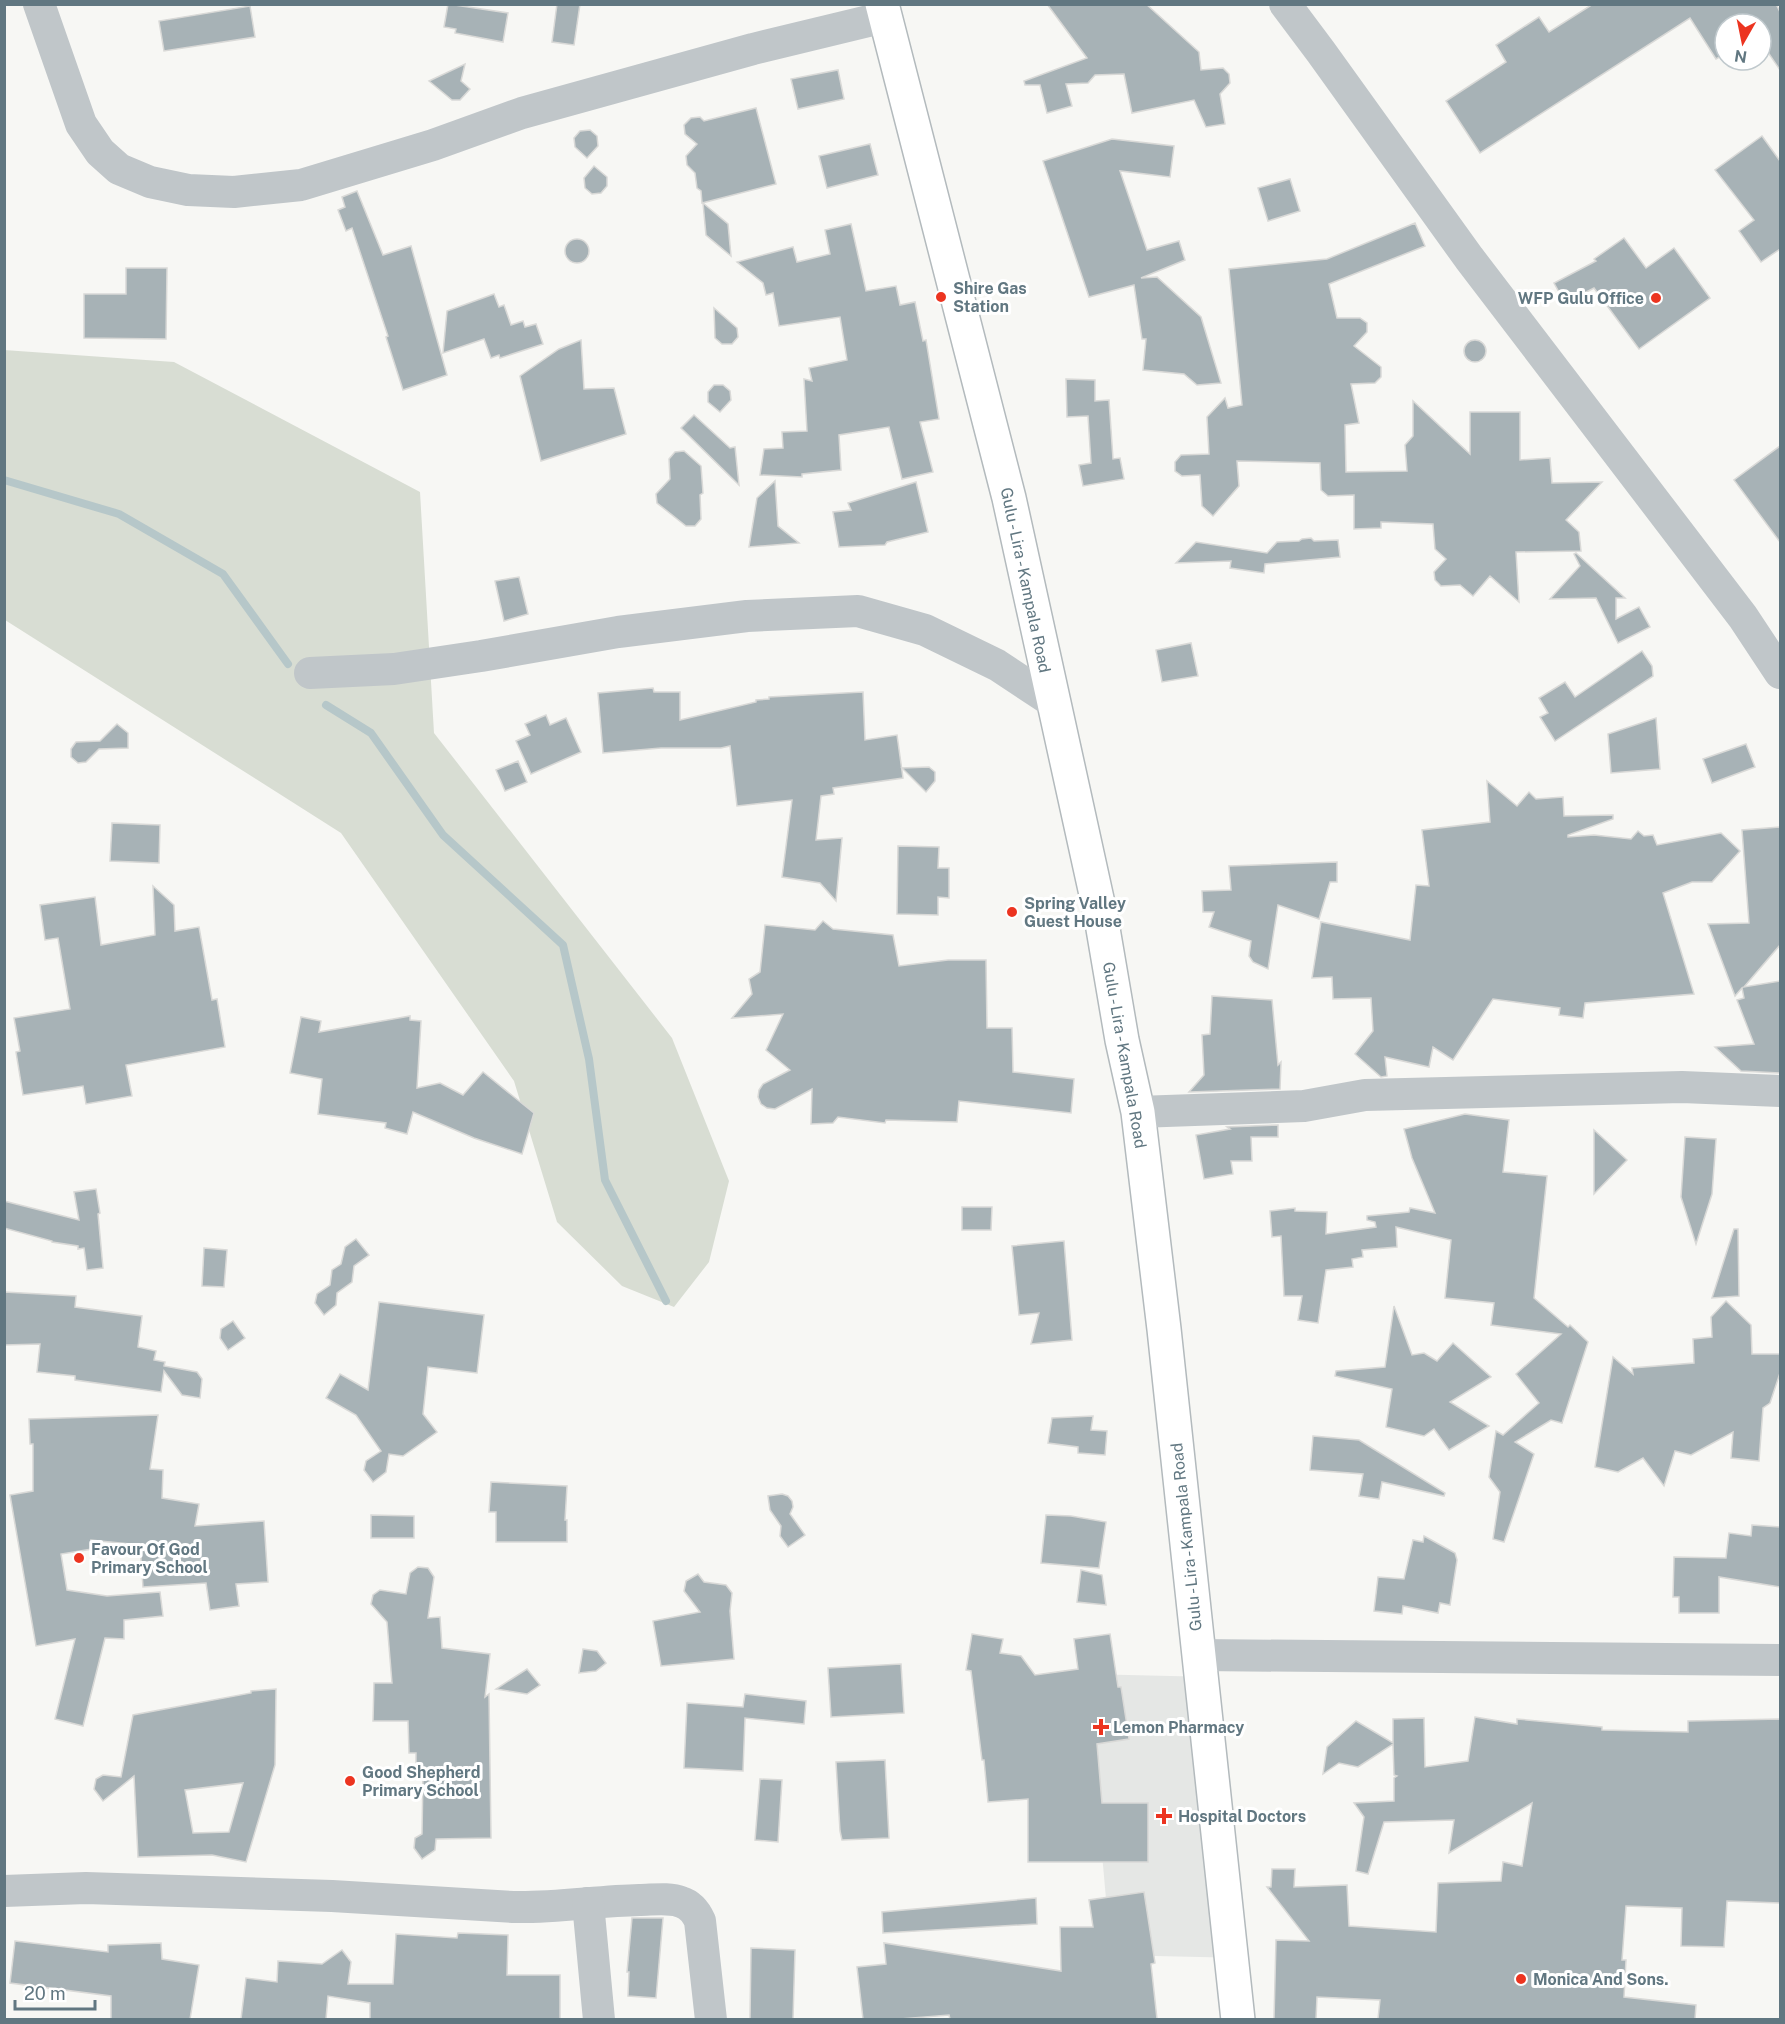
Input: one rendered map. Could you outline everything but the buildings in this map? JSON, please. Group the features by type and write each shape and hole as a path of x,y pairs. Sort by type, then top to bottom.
{"main road":[{"name":"Gulu - Lira - Kampala Road","path":"884,11 1006,486 1101,917 1122,1040 1138,1112 1238,2019"}],"street":[{"path":"39,4 81,124 100,152 119,170 150,182 188,190 234,192 301,185 433,145 522,113 884,11"},
{"path":"1285,4 1469,258 1743,618 1780,673"},
{"path":"310,673 394,669 618,632 747,616 858,611 925,630 997,665 1053,702"},
{"path":"1138,1112 1304,1106 1365,1095 1682,1087 1780,1091"},
{"path":"1199,1655 1780,1660"},
{"path":"4,1891 86,1888 332,1896 540,1908 658,1899 681,1902 695,1910 700,1921 711,2019"},
{"path":"588,1903 600,2019"}],"shaded area":[{"path":"4,350 174,362 420,492 434,733 672,1038 729,1181 709,1262 674,1307 622,1286 557,1222 514,1081 341,833 5,620"},
{"name":"Hospital Doctors","path":"1086,1674 1213,1677 1244,1958 1111,1955"}],"waterway":[{"path":"4,480 119,514 223,574 288,664"},
{"path":"326,705 371,733 443,835 563,945 589,1059 605,1180 666,1301"}],"place":[{"name":"Shire Gas Station","path":"941,297"},
{"name":"WFP Gulu Office","path":"1656,298"},
{"name":"Spring Valley Guest House","path":"1012,912"},
{"name":"Favour Of God Primary School","path":"79,1558"},
{"name":"Lemon Pharmacy","path":"1101,1727"},
{"name":"Good Shepherd Primary School","path":"350,1781"},
{"name":"Hospital Doctors","path":"1164,1816"},
{"name":"Monica And Sons.","path":"1521,1979"}]}
